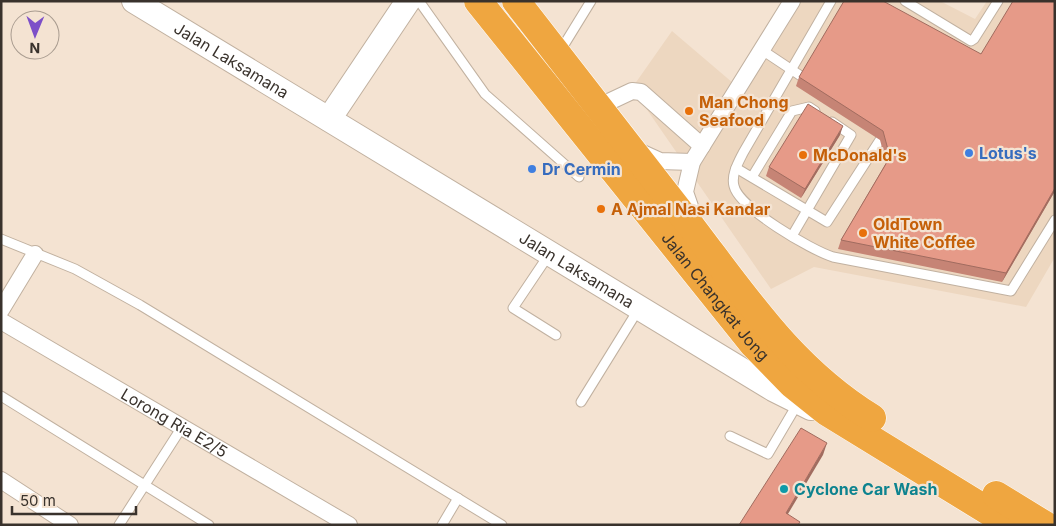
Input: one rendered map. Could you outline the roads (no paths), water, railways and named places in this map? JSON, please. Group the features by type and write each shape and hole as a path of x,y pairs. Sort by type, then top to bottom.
{"highway":[{"name":"Jalan Changkat Jong","path":"478,1 753,344 792,384 827,412 1011,525"},
{"name":"Jalan Changkat Jong","path":"516,1 784,347 824,384 867,415 1045,525"},
{"path":"516,1 541,53 541,68 536,75"}],"street":[{"name":"Jalan Laksamana","path":"134,1 798,402 827,412"},
{"path":"328,119 408,1"},
{"path":"703,242 685,192 692,162 792,1"},
{"path":"598,107 632,91 641,92 702,146"},
{"path":"628,144 660,161 692,162"},
{"path":"1,310 35,254"},
{"name":"Lorong Ria E2/5","path":"1,321 348,525"},
{"path":"1,480 67,524"}],"lane":[{"path":"419,1 485,94 579,177"},
{"path":"558,56 591,1"},
{"path":"831,1 736,168 734,186 745,203 792,236 818,252 832,257 1011,291 1055,220"},
{"path":"905,1 971,41 998,1"},
{"path":"762,50 802,76"},
{"path":"752,177 792,111 809,107 851,135 792,236"},
{"path":"736,168 824,221 830,220 880,140"},
{"path":"1,239 75,269 140,305 502,525"},
{"path":"550,253 513,308 556,335"},
{"path":"581,402 640,307"},
{"path":"1,396 208,525"},
{"path":"730,436 768,454 798,402"},
{"path":"119,525 182,427"},
{"path":"442,525 458,498"}],"place":[{"name":"Man Chong Seafood","path":"689,111"},
{"name":"Lotus's","path":"969,153"},
{"name":"McDonald's","path":"803,155"},
{"name":"Dr Cermin","path":"532,169"},
{"name":"A Ajmal Nasi Kandar","path":"601,209"},
{"name":"OldTown White Coffee","path":"863,233"},
{"name":"Cyclone Car Wash","path":"784,489"}]}
